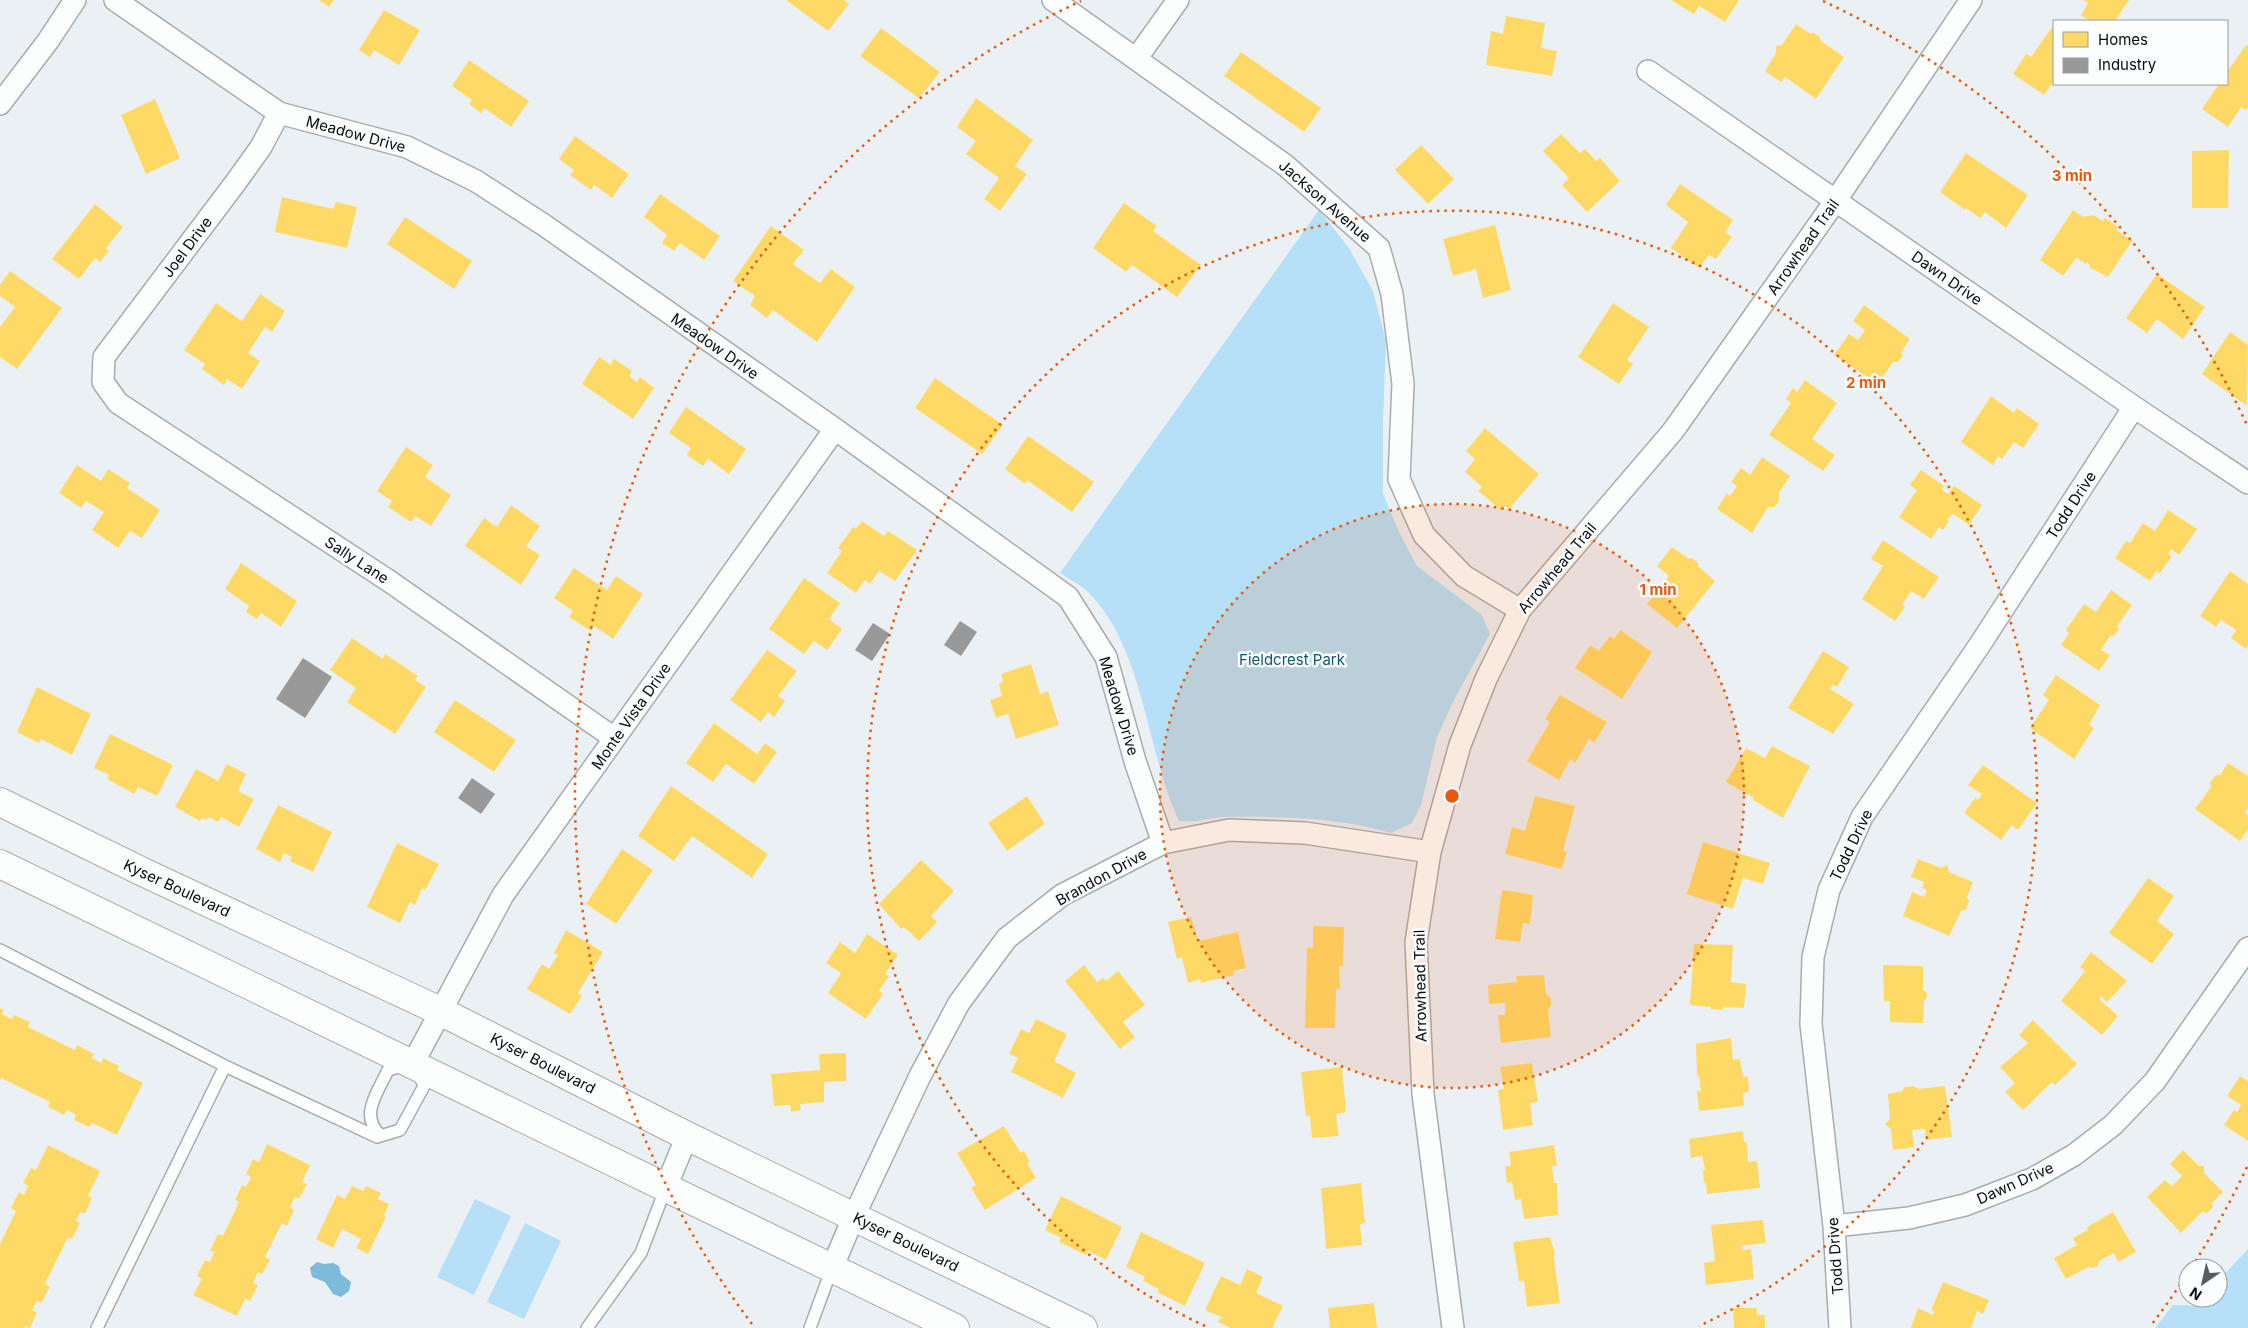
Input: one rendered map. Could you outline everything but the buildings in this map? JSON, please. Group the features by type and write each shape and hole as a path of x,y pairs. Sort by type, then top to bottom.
{"street":[{"path":"0,104 48,41 75,0"},
{"name":"Meadow Drive","path":"115,0 280,113 407,147 476,181 544,225 835,429 1068,597 1106,657 1136,761 1163,843"},
{"name":"Jackson Avenue","path":"1052,0 1285,165 1379,248 1392,294 1403,384 1399,479 1424,535 1464,576 1520,610"},
{"path":"1136,59 1178,0"},
{"name":"Arrowhead Trail","path":"1453,1328 1423,1084 1416,942 1430,852 1460,745 1486,679 1520,610 1673,431 1836,200 1971,0"},
{"name":"Dawn Drive","path":"1648,71 2134,407 2248,483"},
{"name":"Joel Drive","path":"103,382 104,357 236,182 261,147 280,113"},
{"name":"Sally Lane","path":"103,382 118,403 157,431 251,490 388,581 614,738"},
{"name":"Todd Drive","path":"1840,1328 1834,1226 1811,1024 1813,957 1829,890 1862,817 1979,646 2134,407"},
{"name":"Monte Vista Drive","path":"412,1065 502,895 835,429"},
{"name":"Kyser Boulevard","path":"0,802 145,873 440,1011 687,1136 1083,1328"},
{"name":"Brandon Drive","path":"832,1268 854,1216 920,1076 959,1003 1007,938 1062,895 1163,843 1229,830 1305,833 1430,852"},
{"path":"0,864 955,1328"},
{"name":"Dawn Drive","path":"1834,1226 1909,1218 1965,1205 2032,1179 2074,1155 2113,1125 2155,1081 2248,948"},
{"path":"666,1187 687,1136"}],"lane":[{"path":"0,950 225,1066 373,1136 378,1137 400,1130 424,1086 423,1080 412,1065 393,1067 388,1070 369,1113 371,1125 380,1135"},
{"path":"98,1328 225,1066"},
{"path":"587,1328 641,1253 666,1187"},
{"path":"810,1328 832,1268"}],"green space":[{"name":"Fieldcrest Park","path":"1319,210 1349,248 1373,291 1386,341 1383,494 1399,532 1417,566 1482,615 1490,634 1453,702 1437,737 1421,805 1412,823 1391,833 1350,824 1288,817 1224,817 1197,821 1179,821 1168,794 1134,674 1123,645 1109,618 1091,595 1060,573"},
{"path":"475,1199 511,1216 474,1295 437,1277"},
{"path":"525,1223 561,1241 524,1319 487,1302"},
{"path":"2248,1249 2248,1328 2155,1328 2173,1305 2178,1305 2178,1308 2228,1308 2228,1270"}],"shaded area":[{"path":"317,1262 324,1264 333,1263 339,1266 341,1274 351,1282 349,1291 341,1297 333,1294 325,1282 312,1277 310,1268"}]}
